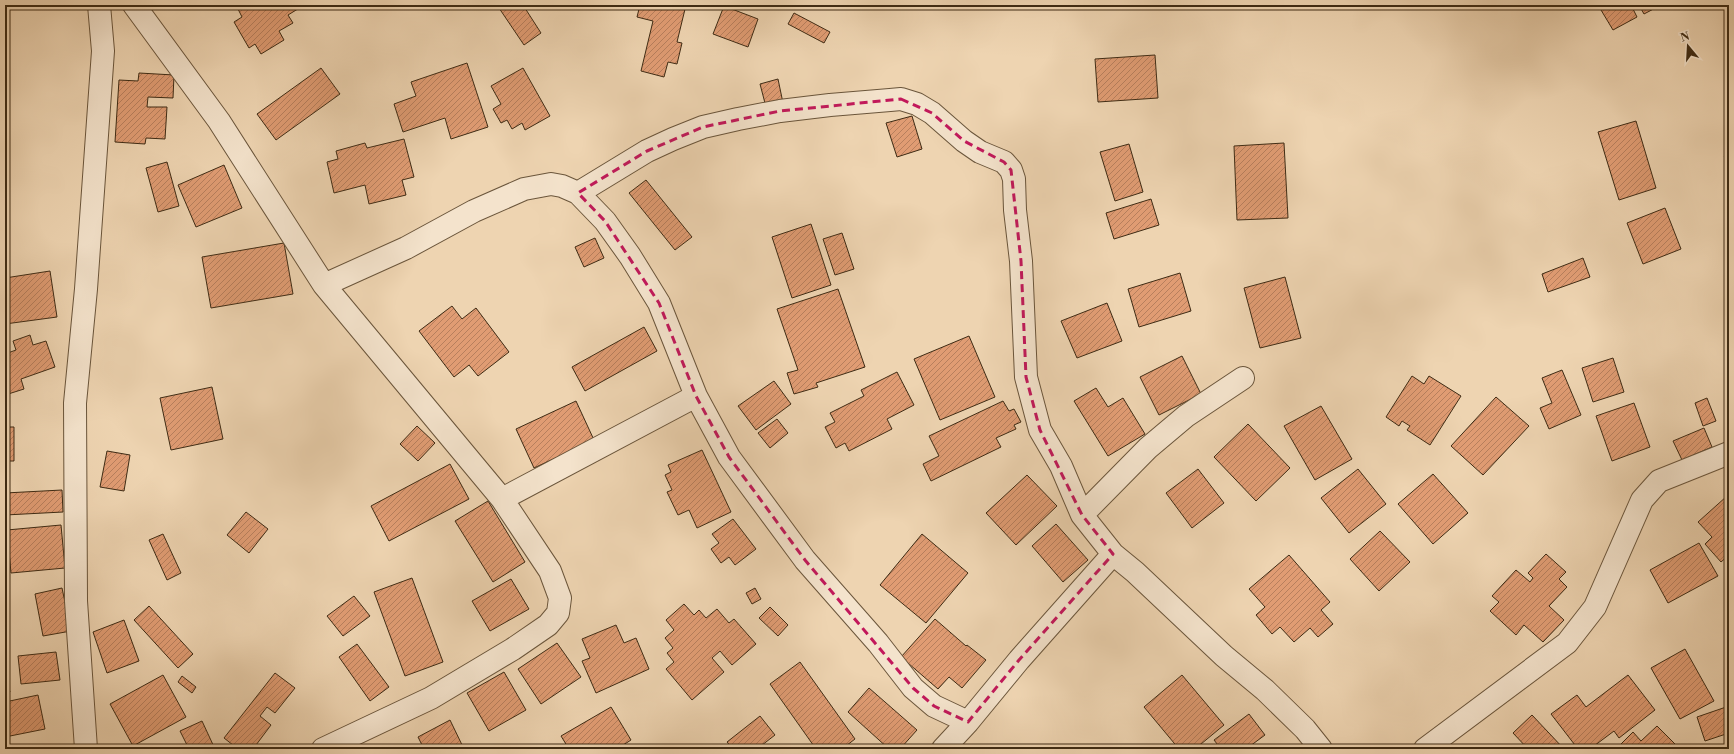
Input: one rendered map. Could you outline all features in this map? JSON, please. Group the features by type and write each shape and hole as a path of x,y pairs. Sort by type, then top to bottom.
{"street":[{"path":"86,749 76,601 76,403 86,289 103,51 99,5"},
{"path":"134,5 218,121 324,285 502,499 550,572 560,598 558,613 548,625 513,649 431,698 323,749"},
{"path":"578,193 646,151 673,138 703,127 738,119 830,104 901,99 916,104 932,113 964,141 980,152 1004,162 1011,170 1014,179 1015,210 1020,248 1026,377 1040,430 1060,466 1082,514 1113,554 1135,572 1224,656 1265,690 1305,729 1321,749"},
{"path":"324,285 406,248 474,211 524,189 551,184 562,186 578,193 609,226 630,256 659,303 696,396 729,457 805,560 878,644 913,688 934,706 968,722"},
{"path":"1082,514 1148,448 1186,416 1243,378"},
{"path":"502,499 696,396"},
{"path":"1425,749 1567,643 1595,606 1642,500 1659,481 1729,453"},
{"path":"943,749 968,722 1018,660 1113,554"}],"highlighted area":[{"path":"901,99 932,113 964,141 1004,162 1011,170 1021,261 1026,377 1040,430 1082,515 1113,554 1019,660 968,722 934,706 913,688 805,560 729,457 696,396 659,303 605,221 578,193 647,151 703,127 780,111"}],"building":[{"path":"236,5 300,5 301,7 288,15 293,23 279,31 284,40 261,54 255,44 249,48 234,22 242,17"},
{"path":"503,5 523,5 541,33 524,45 499,8"},
{"path":"640,5 686,5 677,42 682,43 677,64 668,62 664,77 641,71 653,21 637,17"},
{"path":"1426,5 1445,5 1427,8"},
{"path":"1598,5 1631,5 1637,17 1613,30"},
{"path":"1639,5 1661,5 1644,14"},
{"path":"724,6 758,19 748,47 713,34"},
{"path":"794,13 830,32 824,43 788,24"},
{"path":"1155,55 1158,98 1098,102 1095,59"},
{"path":"467,63 488,127 451,139 445,118 403,132 394,104 416,96 411,82"},
{"path":"321,68 340,94 276,140 257,114"},
{"path":"523,68 550,116 525,130 522,123 512,129 507,120 501,123 493,109 501,104 491,86"},
{"path":"139,73 174,75 173,98 148,97 147,107 167,107 165,139 146,138 145,144 115,142 119,80 138,81"},
{"path":"778,79 783,103 766,107 760,84"},
{"path":"912,116 922,149 897,157 886,123"},
{"path":"1636,121 1656,188 1619,200 1598,132"},
{"path":"404,139 414,177 402,180 406,195 369,204 365,185 334,193 327,162 338,159 336,151 365,143 367,148"},
{"path":"1284,143 1288,218 1237,220 1234,146"},
{"path":"1129,144 1143,192 1115,201 1100,152"},
{"path":"1729,151 1729,162 1724,157"},
{"path":"167,162 179,206 158,212 146,168"},
{"path":"224,165 242,208 196,227 178,185"},
{"path":"646,180 692,237 675,250 629,193"},
{"path":"1151,199 1159,225 1114,239 1106,213"},
{"path":"1665,208 1681,249 1643,264 1627,223"},
{"path":"811,224 831,285 792,298 772,237"},
{"path":"842,233 854,269 835,275 823,239"},
{"path":"595,238 604,258 584,267 575,247"},
{"path":"284,243 293,294 211,308 202,257"},
{"path":"1583,258 1590,277 1548,292 1542,274"},
{"path":"50,271 57,317 5,324 5,278"},
{"path":"1180,273 1191,311 1139,327 1128,289"},
{"path":"1285,277 1301,338 1260,348 1244,288"},
{"path":"838,289 865,367 816,383 818,387 794,394 787,373 798,370 777,309"},
{"path":"1107,303 1122,341 1077,358 1061,321"},
{"path":"452,306 462,319 476,308 509,352 478,376 469,365 454,377 419,331"},
{"path":"644,327 657,351 585,391 572,367"},
{"path":"30,335 33,345 46,341 55,367 21,379 24,389 5,395 5,354 16,350 13,341"},
{"path":"969,336 995,397 940,420 914,359"},
{"path":"1182,356 1201,394 1159,415 1140,377"},
{"path":"1613,358 1624,392 1593,402 1582,368"},
{"path":"1562,370 1581,415 1549,429 1540,408 1552,403 1542,378"},
{"path":"897,372 914,405 887,419 892,429 849,451 845,443 836,448 825,427 835,422 830,413 864,396 861,390"},
{"path":"1412,376 1424,384 1429,376 1461,396 1430,445 1407,430 1410,426 1402,421 1399,426 1386,417"},
{"path":"774,381 791,404 756,430 738,406"},
{"path":"212,387 223,439 171,450 160,398"},
{"path":"1096,388 1108,407 1123,398 1145,434 1108,456 1074,401"},
{"path":"1496,397 1529,426 1483,475 1451,446"},
{"path":"1707,398 1716,421 1703,426 1695,403"},
{"path":"576,401 594,440 534,468 516,429"},
{"path":"1003,401 1009,411 1014,409 1021,422 1014,425 1016,429 996,438 1001,447 931,481 923,464 939,456 929,436"},
{"path":"1634,403 1650,447 1612,461 1596,416"},
{"path":"1321,406 1352,459 1315,480 1284,426"},
{"path":"777,419 788,433 770,448 758,433"},
{"path":"1248,424 1290,468 1256,501 1214,457"},
{"path":"417,426 435,443 418,461 400,444"},
{"path":"5,427 14,427 14,461 5,461"},
{"path":"1704,428 1712,447 1682,460 1673,441"},
{"path":"702,450 731,512 697,528 689,510 678,515 667,492 672,490 665,475 671,472 668,465"},
{"path":"107,451 130,455 124,491 100,487"},
{"path":"450,464 469,499 389,541 371,506"},
{"path":"1198,469 1224,503 1192,528 1166,493"},
{"path":"1358,469 1386,504 1349,533 1321,498"},
{"path":"1433,474 1468,513 1433,544 1398,504"},
{"path":"1027,475 1057,506 1016,545 986,513"},
{"path":"62,490 63,512 5,515 5,493"},
{"path":"1727,496 1729,498 1729,555 1721,562 1705,544 1712,537 1698,522"},
{"path":"488,501 525,562 493,582 455,521"},
{"path":"246,512 268,529 249,553 227,535"},
{"path":"733,519 756,549 735,565 729,557 721,563 711,549 719,543 712,534"},
{"path":"1056,524 1088,560 1063,582 1032,546"},
{"path":"61,525 65,568 11,573 7,530"},
{"path":"1380,531 1410,562 1379,591 1350,559"},
{"path":"163,534 181,573 167,580 149,540"},
{"path":"922,534 968,573 926,623 880,585"},
{"path":"1699,543 1718,576 1668,603 1650,570"},
{"path":"1546,554 1566,572 1559,579 1567,587 1549,606 1564,620 1543,642 1524,625 1516,635 1490,611 1499,602 1492,596 1516,570 1530,582 1533,578 1528,573"},
{"path":"1289,555 1330,602 1321,610 1333,624 1318,637 1310,628 1294,642 1280,627 1272,634 1256,615 1265,607 1249,589"},
{"path":"412,578 443,662 405,676 374,592"},
{"path":"511,579 529,609 490,631 472,601"},
{"path":"62,588 71,631 43,636 35,594"},
{"path":"755,588 761,599 752,604 746,593"},
{"path":"354,596 370,616 343,636 327,616"},
{"path":"684,604 694,615 699,610 706,618 717,609 729,623 734,619 756,644 732,665 720,651 712,658 724,672 692,700 666,669 674,662 667,653 673,648 665,638 674,630 666,620"},
{"path":"149,606 193,654 178,668 134,620"},
{"path":"770,607 788,625 778,636 759,618"},
{"path":"935,619 966,646 967,645 986,660 962,688 949,677 938,689 901,657"},
{"path":"124,620 139,661 107,673 93,632"},
{"path":"616,625 624,643 636,638 649,669 596,693 582,661 590,658 582,639"},
{"path":"557,643 581,677 541,704 518,669"},
{"path":"357,644 389,687 370,701 339,657"},
{"path":"1685,649 1714,701 1680,719 1651,668"},
{"path":"56,652 60,680 21,684 18,656"},
{"path":"800,662 855,739 842,749 816,749 770,684"},
{"path":"504,672 526,710 489,731 467,693"},
{"path":"275,673 295,688 275,713 267,707 260,716 271,725 253,749 238,749 224,738"},
{"path":"5,675 10,692 5,693"},
{"path":"163,675 186,717 133,746 110,704"},
{"path":"1182,675 1224,725 1195,749 1179,749 1144,707"},
{"path":"1628,675 1655,710 1619,738 1614,731 1590,749 1578,749 1551,714 1577,695 1586,707"},
{"path":"182,676 196,687 192,693 178,682"},
{"path":"869,688 917,730 900,749 889,749 848,712"},
{"path":"38,695 45,729 5,737 5,702"},
{"path":"1729,706 1729,733 1705,741 1697,717"},
{"path":"611,707 631,740 617,749 569,749 561,736"},
{"path":"1249,714 1265,735 1246,749 1221,749 1214,740"},
{"path":"1532,715 1564,749 1528,749 1513,733"},
{"path":"760,716 775,735 757,749 733,749 727,742"},
{"path":"450,720 464,749 424,749 418,737"},
{"path":"202,721 215,749 189,749 180,731"},
{"path":"1657,726 1676,745 1672,749 1616,749 1633,732 1641,741"}]}
